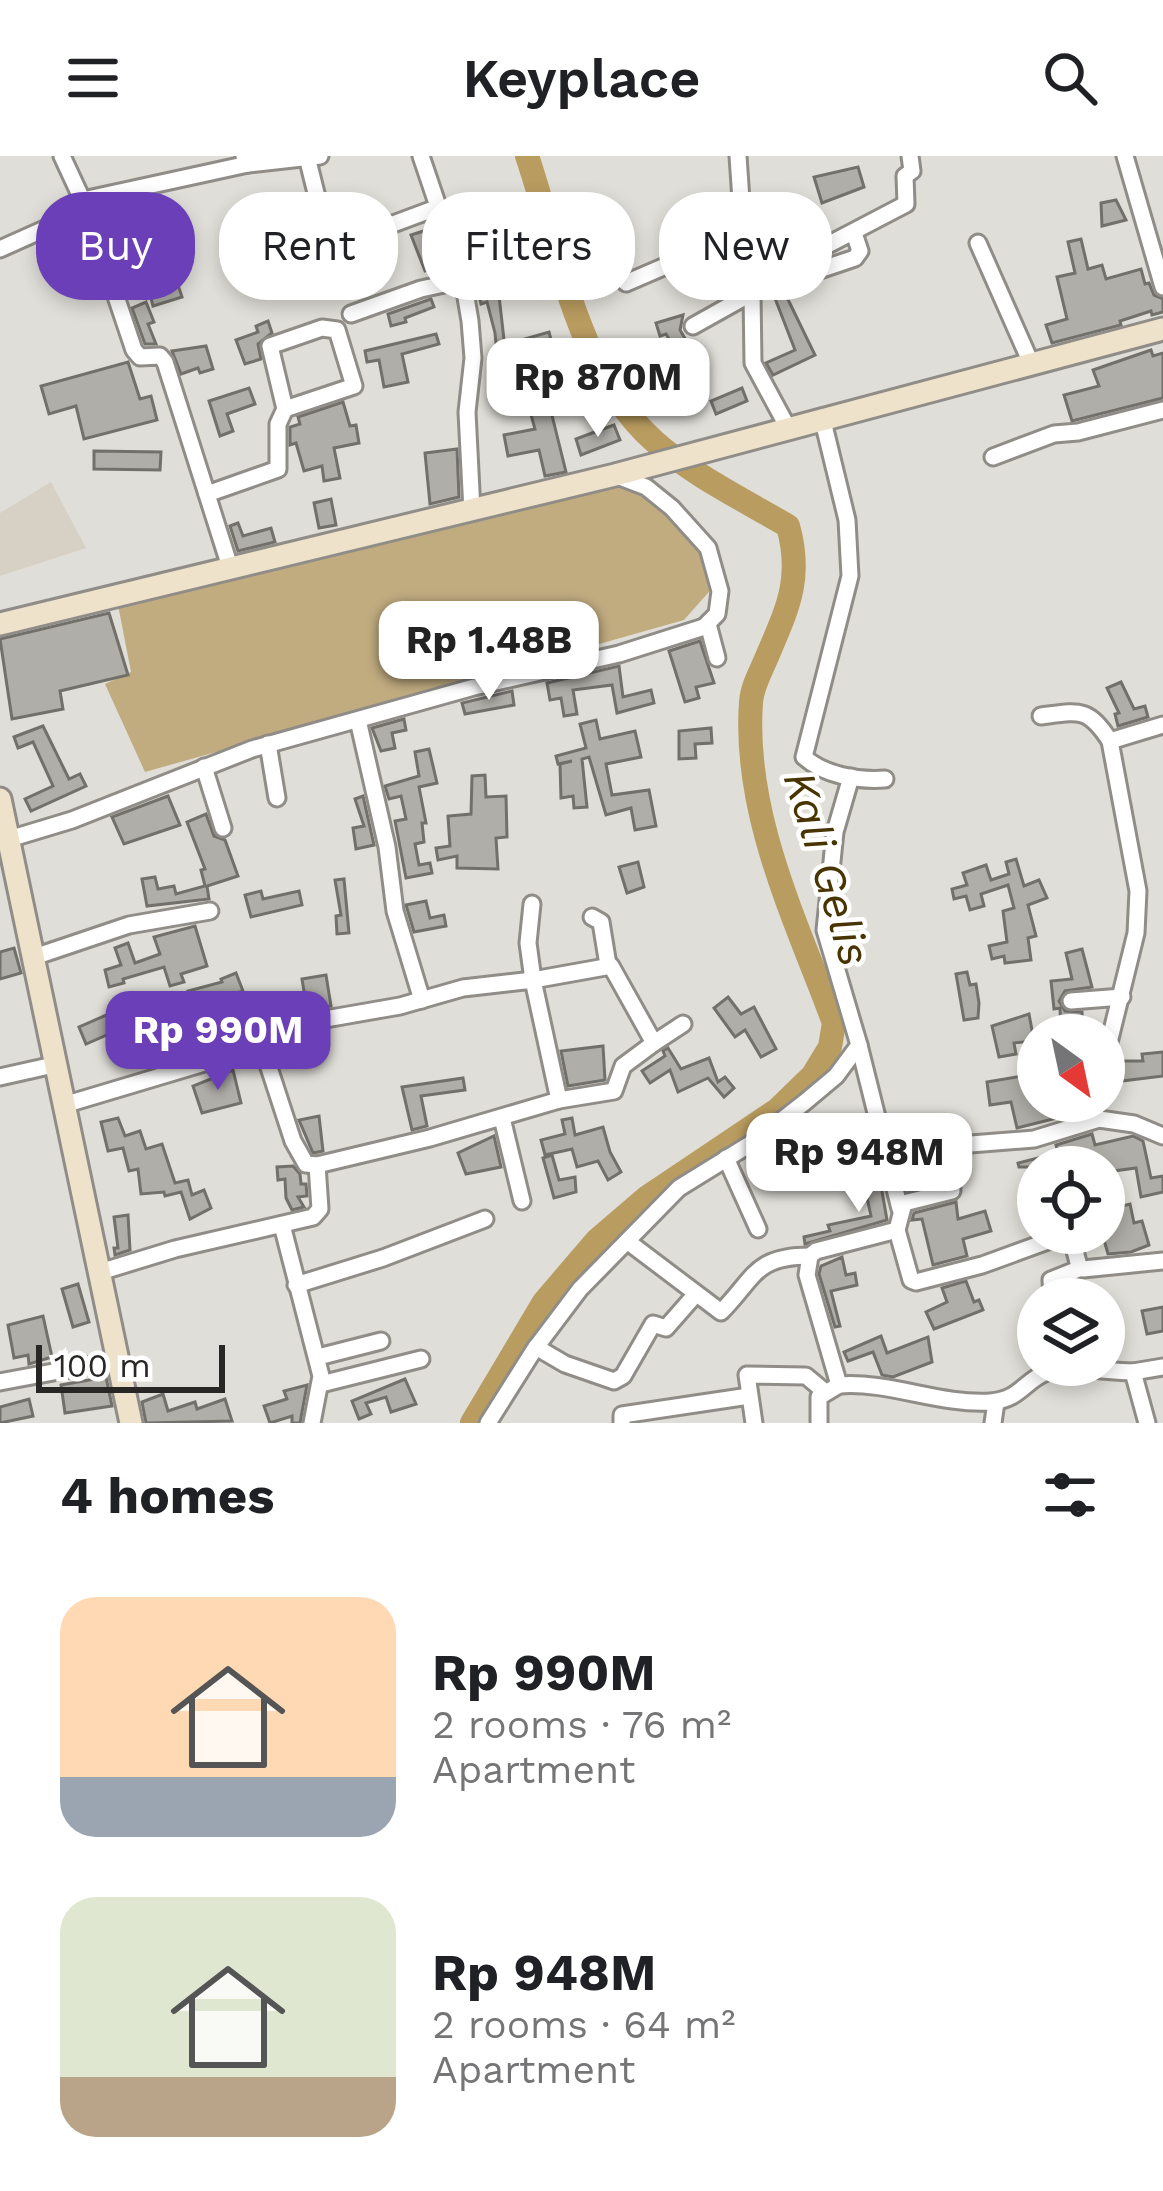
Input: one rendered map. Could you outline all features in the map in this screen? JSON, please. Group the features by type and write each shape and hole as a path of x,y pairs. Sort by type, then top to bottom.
{"main road":[{"path":"0,624 619,474 1163,329"},
{"path":"0,799 131,1423"}],"street":[{"path":"62,156 79,192"},
{"path":"132,192 246,160 320,156"},
{"path":"421,156 431,192"},
{"path":"738,156 740,192"},
{"path":"832,243 908,202 905,176 912,171 910,156"},
{"path":"1125,156 1163,287"},
{"path":"307,157 316,192"},
{"path":"0,249 36,230"},
{"path":"978,243 1031,363"},
{"path":"351,314 422,289"},
{"path":"117,300 134,350 140,357 160,356 165,362 231,570"},
{"path":"465,300 472,358 467,412 472,511"},
{"path":"693,326 734,300"},
{"path":"752,300 753,363 787,426"},
{"path":"207,494 278,469 278,424 284,409 270,346 322,328 337,330 354,386 284,409"},
{"path":"993,457 1054,434 1078,433 1163,410"},
{"path":"822,418 847,520 850,576 804,757 864,781 884,778"},
{"path":"9,838 72,820 268,744 474,687 619,654 708,624 717,614 720,591 708,548 672,508 646,487 619,474"},
{"path":"708,624 717,658"},
{"path":"1041,716 1075,711 1089,715 1110,741 1138,891 1136,933 1117,1014"},
{"path":"358,720 395,911 422,1000"},
{"path":"1110,741 1163,725"},
{"path":"268,744 277,798"},
{"path":"204,767 223,827"},
{"path":"851,777 835,832 825,930 900,1209 897,1230 911,1280 1017,1251"},
{"path":"532,904 528,943 533,980 559,1100"},
{"path":"34,957 129,925 210,911"},
{"path":"592,917 601,922 608,965 654,1043"},
{"path":"67,1104 261,1043 297,1024 463,988 608,965"},
{"path":"1071,1001 1122,997"},
{"path":"261,1043 301,1160 317,1165 559,1100 614,1091 623,1066 683,1024"},
{"path":"488,1423 580,1288 679,1188 754,1141 836,1076 859,1045"},
{"path":"0,1077 58,1064"},
{"path":"502,1118 522,1201"},
{"path":"887,1159 964,1144 1034,1139 1089,1122"},
{"path":"1119,1122 1163,1136"},
{"path":"900,1209 908,1201 952,1192 953,1148"},
{"path":"726,1158 758,1229"},
{"path":"100,1272 318,1213 317,1165"},
{"path":"296,1285 485,1219"},
{"path":"282,1225 318,1358 321,1384 312,1423"},
{"path":"627,1241 721,1312 747,1280 771,1261 810,1256 897,1230"},
{"path":"1076,1254 1081,1268"},
{"path":"810,1256 807,1275 832,1388"},
{"path":"1056,1278 1081,1268 1163,1262"},
{"path":"536,1347 614,1381 622,1376 653,1324 666,1328 694,1294"},
{"path":"318,1358 381,1341"},
{"path":"321,1384 421,1359"},
{"path":"0,1382 118,1360"},
{"path":"1125,1372 1163,1367"},
{"path":"1133,1372 1147,1423"},
{"path":"754,1423 747,1375 806,1376 832,1388"},
{"path":"819,1423 818,1397 832,1388 862,1384 969,1403 996,1402 1028,1386"},
{"path":"622,1423 622,1415 749,1396"},
{"path":"993,1423 996,1402"}],"shaded area":[{"path":"51,482 86,548 0,576 0,513"},
{"path":"630,485 699,543 716,584 684,620 145,772 105,684 131,672 118,605 341,549"}],"building":[{"path":"858,167 864,187 832,199 832,192 819,192 814,177"},
{"path":"1116,200 1126,220 1102,226 1101,203"},
{"path":"422,232 422,263 411,235"},
{"path":"1081,239 1088,269 1102,265 1106,279 1141,269 1145,284 1163,299 1163,312 1152,315 1151,311 1120,321 1121,325 1052,343 1046,325 1067,319 1057,277 1075,273 1068,242"},
{"path":"428,300 434,307 391,326 388,314"},
{"path":"480,300 499,300 508,375 499,376 495,333 487,302"},
{"path":"776,300 788,300 815,355 773,375 766,363 795,350"},
{"path":"146,302 156,344 145,344 132,308"},
{"path":"683,315 680,330 693,352 681,359 666,334 660,336 656,323"},
{"path":"268,321 272,333 258,344 261,359 245,364 236,340 258,332 256,326"},
{"path":"549,332 555,355 569,352 572,363 536,367 534,353 525,356 521,340"},
{"path":"436,334 439,344 402,354 408,382 384,387 379,360 367,362 365,351"},
{"path":"206,346 213,369 181,374 172,351"},
{"path":"1151,350 1153,356 1163,353 1163,398 1072,421 1064,395 1099,386 1093,370"},
{"path":"128,362 140,399 151,396 157,420 84,439 76,406 49,414 41,386"},
{"path":"567,375 573,393 562,396 559,387 546,391 566,472 545,476 539,450 508,456 504,435 535,429 523,386"},
{"path":"249,388 255,404 227,414 233,431 220,436 209,401"},
{"path":"742,388 747,401 716,414 711,401"},
{"path":"343,402 350,426 356,425 359,443 334,448 340,478 324,481 322,466 304,471 296,443 290,445 290,427 300,424 298,417"},
{"path":"614,425 620,440 581,455 576,439"},
{"path":"457,449 459,497 430,504 425,453"},
{"path":"94,451 161,452 160,470 94,469"},
{"path":"331,499 336,525 319,528 314,503"},
{"path":"238,523 243,536 271,528 275,542 238,551 230,526"},
{"path":"109,613 128,675 60,691 63,709 12,719 0,639"},
{"path":"700,641 714,683 696,687 699,698 685,702 669,651"},
{"path":"619,666 623,697 651,690 654,703 617,713 612,685 573,690 577,714 564,716 561,698 550,700 547,683"},
{"path":"1121,682 1134,709 1145,706 1148,717 1118,726 1115,714 1119,713 1107,688"},
{"path":"512,691 514,705 465,714 462,703"},
{"path":"404,719 406,730 392,733 395,748 381,751 372,728"},
{"path":"596,720 600,739 635,731 641,757 606,764 612,795 649,790 656,826 635,830 631,808 606,815 589,757 582,759 587,807 574,808 573,796 561,798 560,764 572,761 558,764 556,756 586,748 580,724"},
{"path":"43,726 69,779 80,774 86,786 31,811 25,799 53,786 33,742 18,748 14,737"},
{"path":"711,728 712,743 695,744 696,758 679,759 679,731"},
{"path":"429,749 437,783 419,787 426,823 422,823 424,842 415,844 419,865 430,863 432,873 406,878 395,821 406,819 401,796 389,799 385,786 419,776 415,752"},
{"path":"485,775 486,797 506,796 507,837 496,838 498,869 457,868 457,856 438,860 436,848 450,846 448,816 471,814 472,776"},
{"path":"168,796 180,825 124,844 112,817"},
{"path":"363,796 374,845 356,849 353,828 364,826 355,799"},
{"path":"206,814 214,836 225,840 238,876 207,886 209,899 147,906 142,879 155,877 158,889 174,886 176,894 205,886 201,870 205,869 187,822"},
{"path":"1016,859 1024,886 1039,880 1047,898 1028,905 1036,936 1028,938 1031,960 1005,963 1004,956 992,959 989,946 1007,942 1003,911 1014,908 1008,885 981,894 984,906 970,910 966,896 954,899 952,889 967,885 963,873 986,865 991,880 1009,874 1006,862"},
{"path":"638,862 644,887 627,893 619,867"},
{"path":"344,879 349,933 337,934 336,916 341,915 335,880"},
{"path":"261,891 263,899 299,891 302,905 251,917 245,895"},
{"path":"426,901 430,918 444,915 446,926 414,932 406,905"},
{"path":"195,926 207,966 181,974 184,982 170,986 164,967 109,987 105,970 121,965 115,948 128,943 135,963 160,954 154,937"},
{"path":"14,948 21,973 0,979 0,952"},
{"path":"1082,949 1092,987 1065,991 1059,1001 1065,1011 1082,1014 1060,1014 1060,1008 1054,1009 1051,981 1072,979 1066,953"},
{"path":"967,972 970,985 976,984 979,1003 978,1018 964,1020 956,974"},
{"path":"236,973 243,991 228,996 242,1035 227,1042 212,999 192,1005 188,991"},
{"path":"326,975 331,1006 307,1010 302,979"},
{"path":"728,997 741,1014 754,1007 776,1049 761,1057 745,1030 735,1037 714,1008"},
{"path":"111,1013 118,1030 86,1044 79,1027"},
{"path":"164,1016 168,1030 196,1030 196,1046 168,1047 171,1057 153,1061 146,1022"},
{"path":"1017,1018 1016,1054 999,1057 992,1026"},
{"path":"603,1046 605,1080 568,1086 561,1051"},
{"path":"668,1048 681,1069 709,1058 718,1082 725,1077 734,1088 724,1097 708,1078 678,1092 670,1070 650,1083 642,1071 665,1056 663,1051"},
{"path":"1163,1052 1163,1076 1125,1081 1125,1061 1143,1061 1142,1054"},
{"path":"233,1070 241,1103 202,1113 193,1086"},
{"path":"1017,1077 1017,1122 1041,1122 1017,1128 1011,1102 990,1105 987,1082"},
{"path":"463,1078 465,1090 421,1096 427,1126 412,1130 402,1087"},
{"path":"319,1116 323,1151 313,1153 299,1120"},
{"path":"934,1116 937,1133 896,1145 891,1125"},
{"path":"118,1118 125,1136 140,1131 146,1149 162,1144 175,1183 188,1180 192,1195 204,1190 211,1208 190,1219 181,1192 141,1194 138,1169 129,1171 123,1148 108,1151 101,1122"},
{"path":"572,1118 575,1135 603,1127 621,1172 608,1180 598,1161 577,1167 572,1149 545,1155 541,1140 565,1134 562,1120"},
{"path":"1092,1134 1095,1145 1133,1136 1143,1141 1151,1178 1163,1176 1163,1192 1141,1197 1136,1168 1125,1169 1125,1146 1056,1145"},
{"path":"494,1136 501,1167 466,1174 458,1153"},
{"path":"552,1155 559,1180 575,1177 576,1192 554,1198 543,1158"},
{"path":"293,1166 301,1184 306,1184 307,1196 298,1197 304,1207 292,1210 285,1179 278,1180 277,1167"},
{"path":"880,1180 887,1220 805,1244 804,1237 830,1231 828,1225 871,1216 864,1184"},
{"path":"956,1202 958,1219 985,1211 991,1231 963,1239 967,1256 933,1265 922,1219 912,1220 914,1213"},
{"path":"1130,1204 1134,1223 1142,1221 1149,1245 1125,1253 1125,1205"},
{"path":"128,1215 130,1250 115,1255 114,1217"},
{"path":"842,1257 846,1275 855,1273 857,1285 831,1291 840,1326 835,1327 819,1274 821,1266"},
{"path":"966,1281 974,1302 979,1300 983,1310 934,1329 926,1312 947,1302 942,1288"},
{"path":"78,1284 89,1322 73,1327 62,1289"},
{"path":"1163,1307 1163,1331 1147,1334 1142,1311"},
{"path":"43,1316 52,1357 29,1364 28,1355 14,1358 8,1325"},
{"path":"881,1336 887,1353 928,1337 932,1362 893,1377 882,1375 873,1352 848,1361 844,1352"},
{"path":"106,1377 112,1406 65,1413 61,1385"},
{"path":"405,1379 416,1404 391,1412 386,1397 366,1403 371,1414 359,1419 352,1401"},
{"path":"307,1385 300,1423 292,1423 292,1416 270,1423 264,1406 287,1399 284,1391"},
{"path":"163,1394 168,1411 195,1402 197,1409 225,1399 232,1421 146,1423 142,1402"},
{"path":"29,1399 33,1416 0,1423 0,1407"}],"waterway":[{"name":"Kali Gelis","path":"472,1423 544,1302 597,1240 646,1198 777,1110 813,1075 830,1047 834,1023 775,866 755,785 751,744 753,691 793,579 788,526 684,464 628,413 588,345 527,156"}]}
